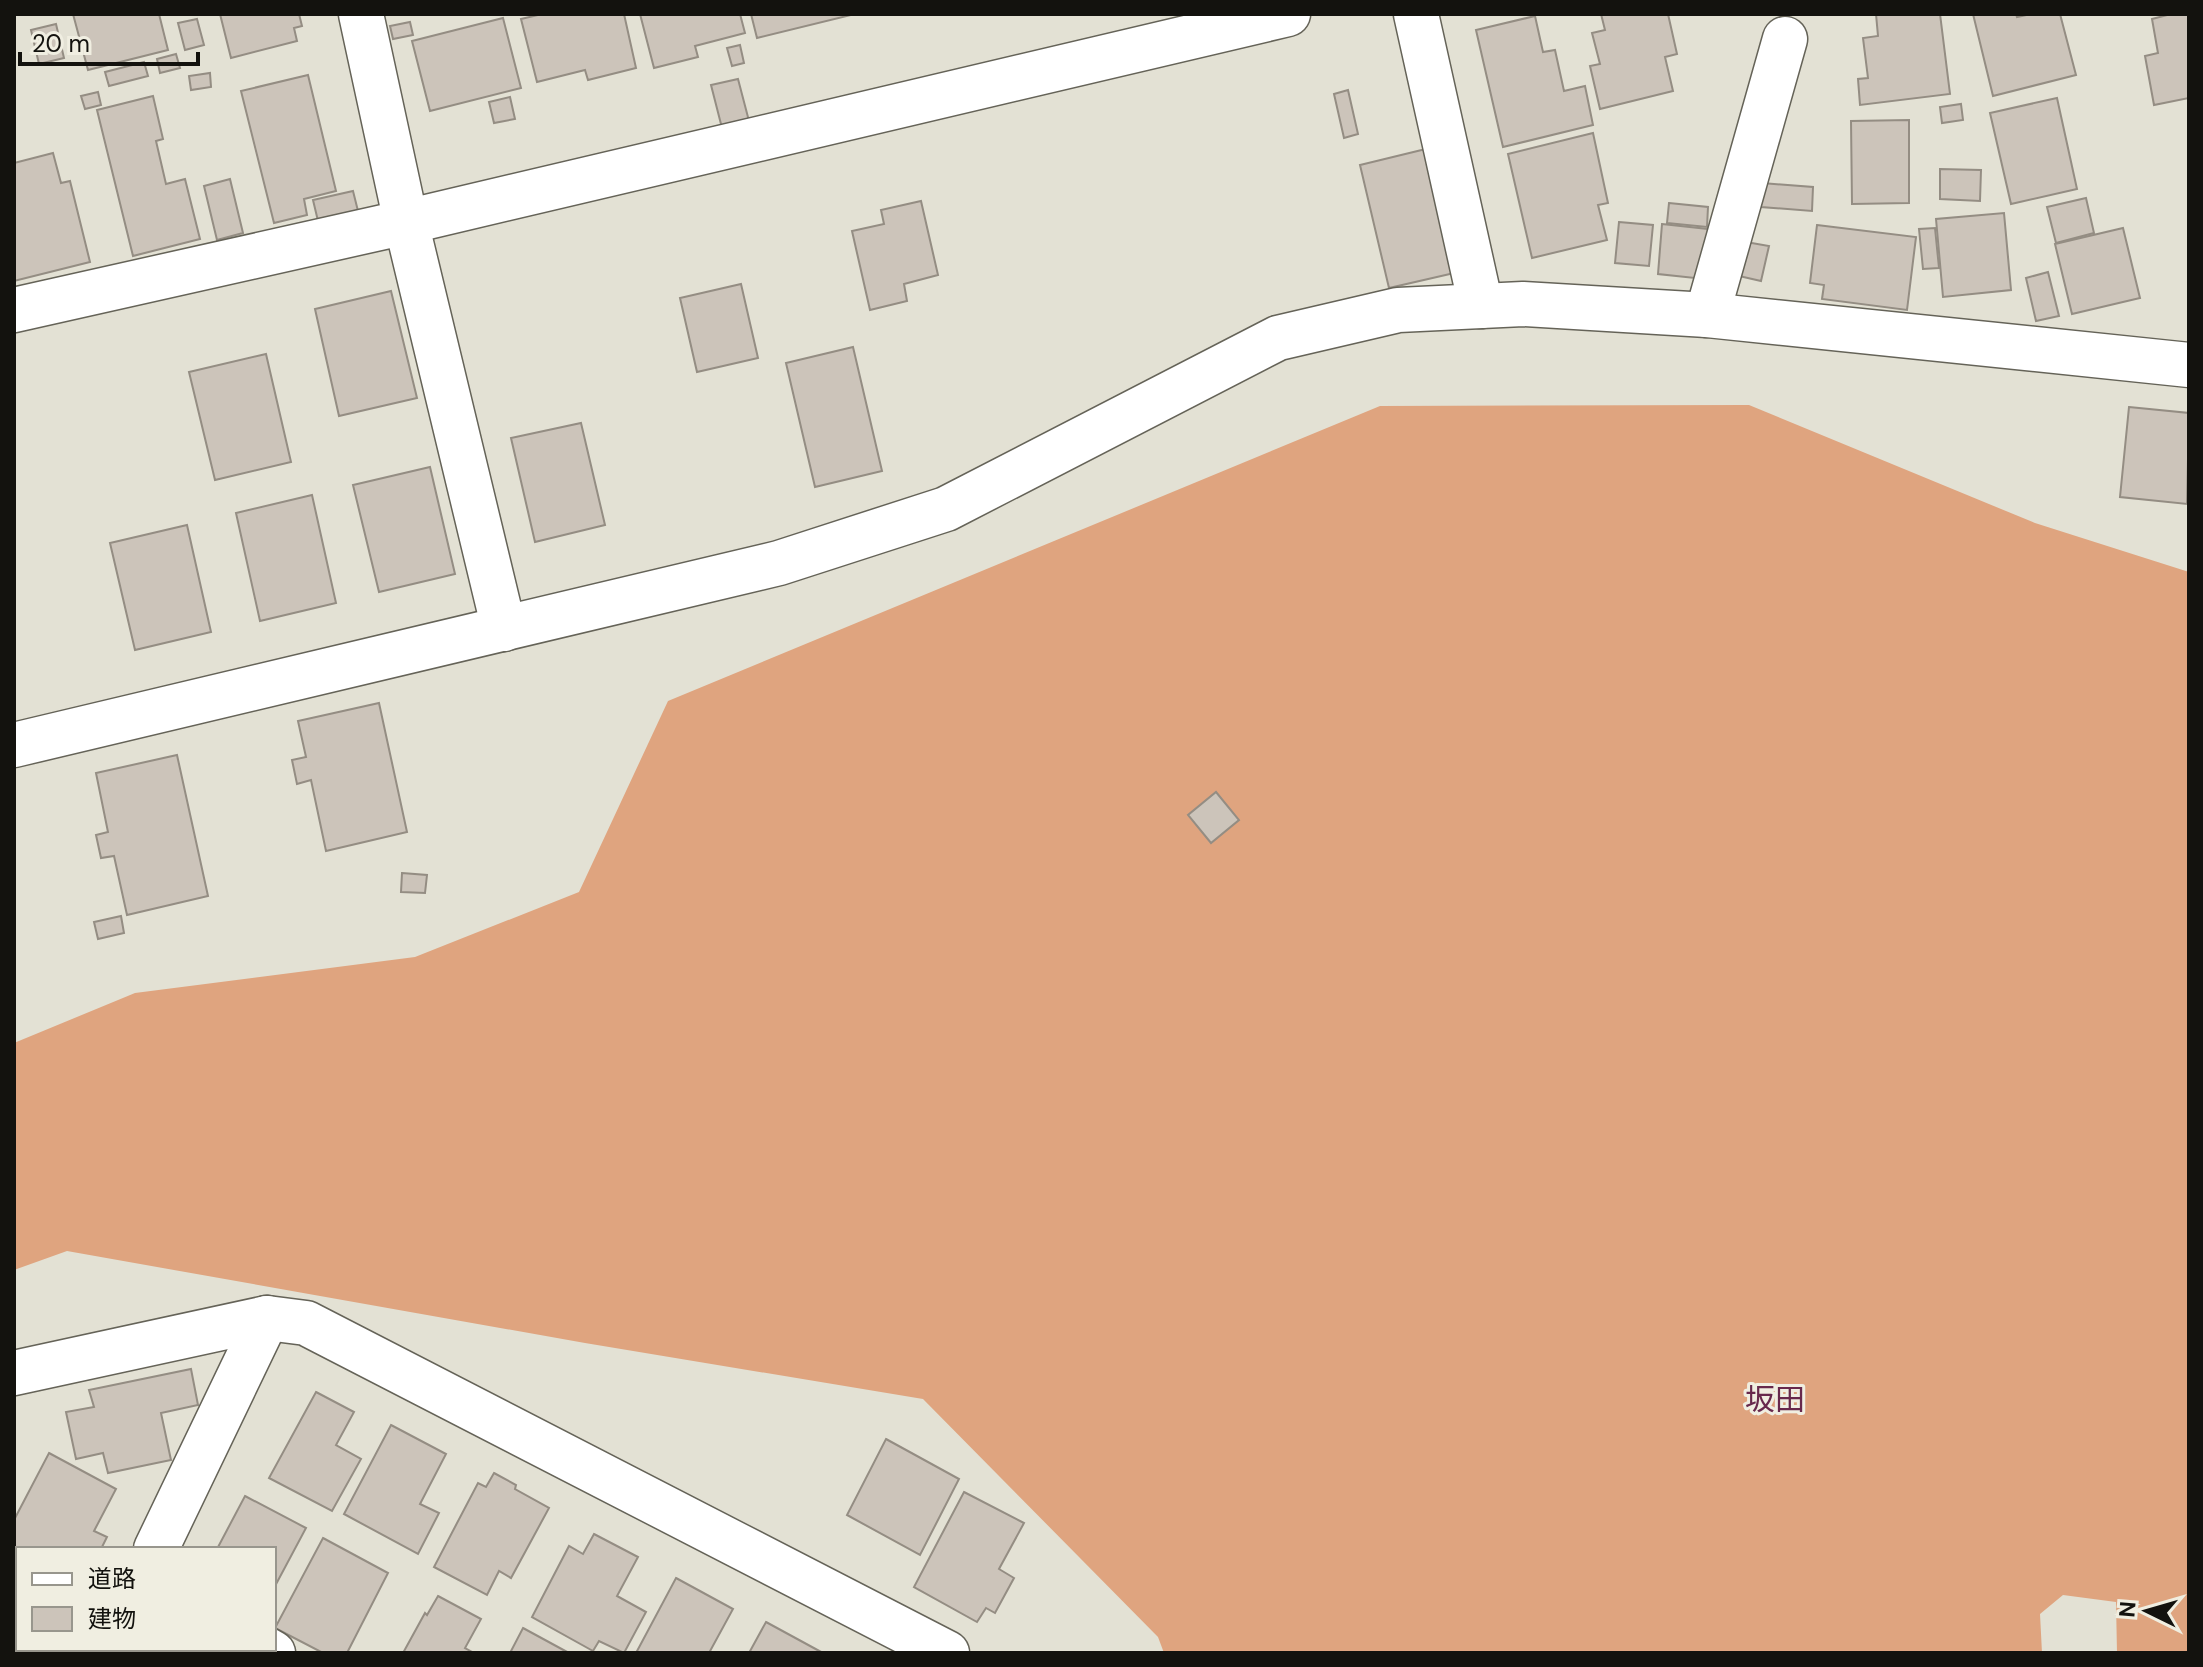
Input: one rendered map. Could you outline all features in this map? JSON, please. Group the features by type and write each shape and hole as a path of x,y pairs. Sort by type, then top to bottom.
{"street":[{"path":"361,14 406,222 504,629"},
{"path":"14,310 406,222 1288,14"},
{"path":"1416,14 1481,306"},
{"path":"1707,315 1785,39"},
{"path":"14,745 779,563 946,509 1278,338 1398,310 1523,304 1707,315 2189,365"},
{"path":"157,1547 267,1318"},
{"path":"14,1373 267,1318 306,1323 947,1653"}],"shaded area":[{"path":"1749,405 2035,523 2189,572 2189,1653 2117,1653 2116,1602 2063,1595 2040,1614 2042,1653 1164,1653 1158,1637 923,1399 585,1343 67,1251 14,1270 14,1043 135,993 415,957 579,892 668,701 1380,406"}],"building":[{"path":"73,14 159,14 168,50 88,70"},
{"path":"220,14 299,14 302,26 294,28 297,41 231,58"},
{"path":"542,14 624,14 636,68 588,80 585,70 537,82 521,19"},
{"path":"640,14 740,14 745,33 695,46 698,57 654,68"},
{"path":"751,14 850,14 851,15 757,38"},
{"path":"1601,14 1668,14 1677,54 1665,57 1673,91 1600,109 1590,66 1600,64 1592,33 1605,30"},
{"path":"1876,14 1940,14 1950,94 1860,105 1858,79 1868,78 1863,38 1878,36"},
{"path":"1973,14 2016,14 2017,17 2060,14 2076,75 1993,96"},
{"path":"2171,14 2189,14 2189,98 2154,105 2145,56 2158,53 2152,19"},
{"path":"1535,16 1543,52 1555,50 1564,91 1585,86 1593,125 1503,147 1476,30"},
{"path":"503,18 521,88 430,111 412,41"},
{"path":"197,19 204,45 185,50 178,23"},
{"path":"410,22 413,35 393,39 390,26"},
{"path":"56,24 64,58 39,64 31,30"},
{"path":"740,45 744,63 732,66 727,48"},
{"path":"176,54 180,68 160,73 157,59"},
{"path":"144,62 148,76 109,86 105,72"},
{"path":"210,73 211,87 191,90 189,76"},
{"path":"308,75 336,191 304,199 307,215 274,223 241,91"},
{"path":"738,79 749,121 722,128 711,85"},
{"path":"1348,90 1358,134 1344,138 1334,94"},
{"path":"98,92 101,105 85,109 81,96"},
{"path":"153,96 163,139 156,141 166,184 185,179 200,239 133,256 97,110"},
{"path":"510,97 515,119 494,123 489,102"},
{"path":"2057,98 2077,189 2011,204 1990,113"},
{"path":"1961,104 1963,120 1942,123 1940,107"},
{"path":"1909,120 1909,203 1852,204 1851,121"},
{"path":"1593,133 1608,203 1598,205 1607,240 1532,258 1508,154"},
{"path":"1434,147 1463,271 1389,288 1360,165"},
{"path":"53,153 61,183 70,181 90,262 14,281 14,163"},
{"path":"1940,169 1981,170 1980,201 1940,199"},
{"path":"230,179 243,233 217,240 204,186"},
{"path":"1762,183 1813,187 1812,211 1761,207"},
{"path":"353,191 358,211 318,221 313,200"},
{"path":"2086,198 2094,233 2056,243 2047,207"},
{"path":"921,201 938,275 904,284 907,301 870,310 852,231 884,224 881,210"},
{"path":"1669,203 1708,207 1707,227 1667,223"},
{"path":"2004,213 2011,290 1943,297 1936,219"},
{"path":"1619,222 1653,225 1649,266 1615,263"},
{"path":"1662,224 1708,229 1704,279 1658,274"},
{"path":"1817,225 1916,237 1907,310 1822,299 1824,285 1810,283"},
{"path":"1935,228 1939,268 1923,269 1919,229"},
{"path":"2123,228 2140,298 2072,314 2055,244"},
{"path":"1746,242 1769,246 1761,281 1739,276"},
{"path":"2048,272 2059,316 2036,321 2026,278"},
{"path":"741,284 758,358 697,372 680,298"},
{"path":"391,291 417,398 339,416 315,309"},
{"path":"853,347 882,471 815,487 786,363"},
{"path":"266,354 291,462 215,480 189,372"},
{"path":"2129,407 2189,413 2187,504 2120,497"},
{"path":"581,423 605,525 535,542 511,438"},
{"path":"430,467 455,574 379,592 353,485"},
{"path":"312,495 336,603 260,621 236,513"},
{"path":"187,525 211,632 135,650 110,543"},
{"path":"379,703 407,832 326,851 311,780 297,784 292,760 306,757 298,721"},
{"path":"177,755 208,896 127,915 114,856 101,858 96,835 108,832 96,773"},
{"path":"1216,792 1239,820 1211,843 1188,815"},
{"path":"402,873 427,875 425,893 401,892"},
{"path":"121,916 124,933 98,939 94,922"},
{"path":"191,1369 198,1405 161,1413 171,1460 108,1473 103,1453 76,1459 66,1412 94,1407 89,1390"},
{"path":"316,1392 354,1412 336,1445 361,1459 332,1511 269,1478"},
{"path":"391,1425 446,1454 420,1504 439,1513 418,1554 344,1514"},
{"path":"886,1439 959,1479 920,1555 847,1515"},
{"path":"49,1453 116,1489 94,1531 107,1537 102,1547 16,1549 14,1520"},
{"path":"494,1473 549,1508 511,1578 499,1571 487,1595 434,1567 478,1483 486,1487"},
{"path":"964,1492 1024,1523 999,1569 1014,1578 995,1613 986,1608 977,1622 914,1587"},
{"path":"245,1496 306,1528 276,1584 276,1547 218,1547"},
{"path":"594,1534 638,1557 617,1596 646,1612 624,1653 599,1641 593,1651 532,1617 569,1546 583,1554"},
{"path":"323,1538 388,1573 347,1653 323,1653 276,1626"},
{"path":"14,1569 16,1651 32,1651 14,1653"},
{"path":"676,1578 733,1609 709,1653 636,1653"},
{"path":"438,1596 481,1619 465,1648 474,1653 403,1653"},
{"path":"766,1622 823,1653 749,1653"},
{"path":"523,1628 569,1653 510,1653"}],"district":[{"name":"坂田","path":"1775,1400"}]}
